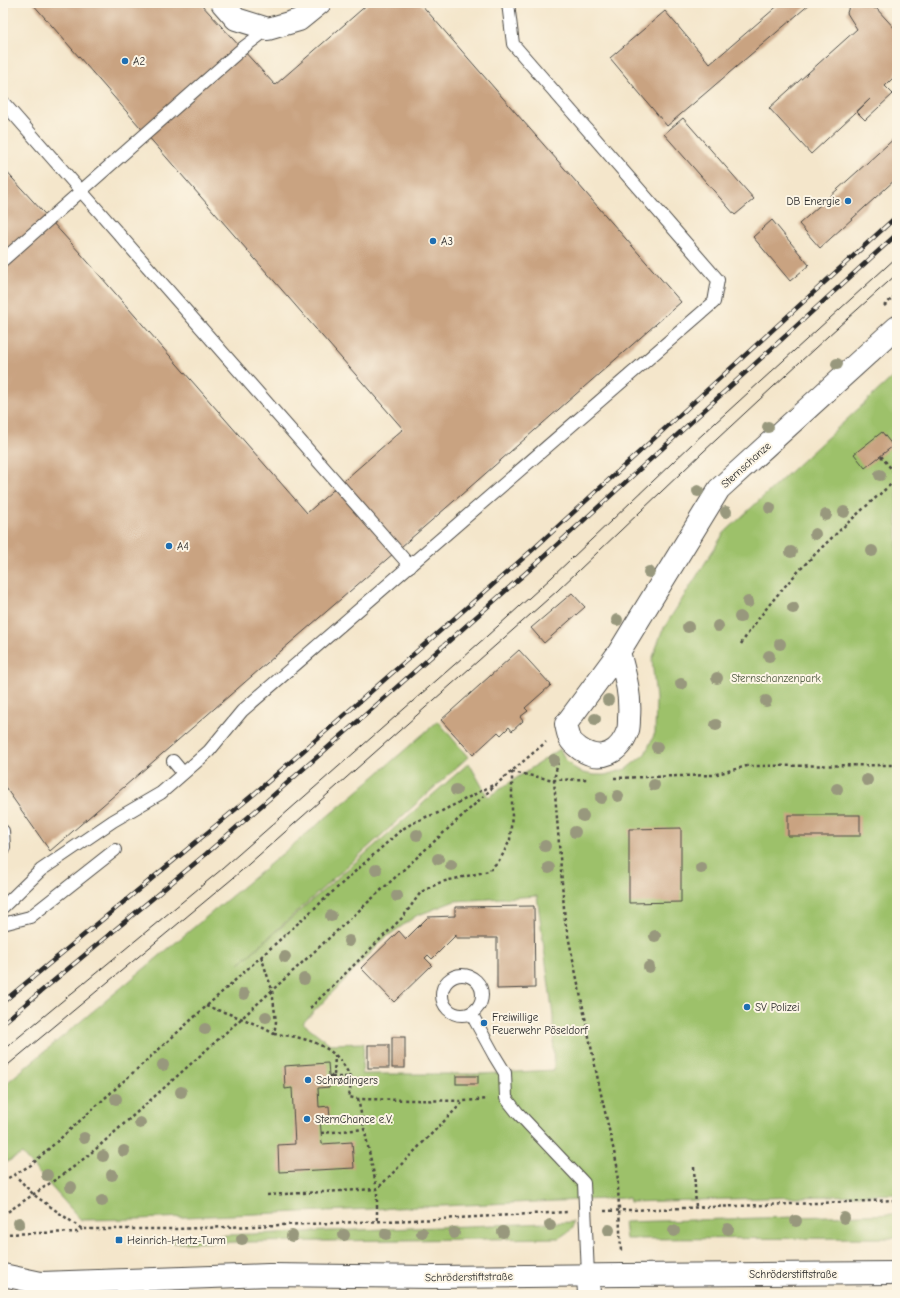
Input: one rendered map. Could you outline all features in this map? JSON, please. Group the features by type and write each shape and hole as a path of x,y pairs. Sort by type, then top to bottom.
{"main road":[{"path":"222,3 236,19 268,29 299,20 320,3"},
{"name":"Sternschanze","path":"566,724 618,652 719,489 897,327"},
{"path":"566,724 569,738 574,745 587,754 598,756 610,754 621,743 628,730 629,698 628,684 618,652"},
{"name":"Schröderstiftstraße","path":"3,1275 41,1283 269,1276 434,1277 588,1285 622,1275 897,1273"},
{"path":"22,1295 41,1283"}],"lane":[{"path":"3,906 41,870 113,821 161,793 209,752 242,711 714,302 718,280 513,44 508,3"},
{"path":"3,260 244,47 268,29"},
{"path":"3,102 410,566"},
{"path":"173,761 183,773"},
{"path":"3,831 3,851"},
{"path":"3,924 30,918 115,850"},
{"path":"472,1013 505,1073 506,1098 584,1183 588,1285"}],"path":[{"path":"741,644 771,602 831,537 897,477 881,456"},
{"path":"3,1215 71,1169 97,1148 242,1018 499,782 566,724"},
{"path":"558,759 554,780 565,921 617,1165 622,1275"},
{"path":"610,778 713,775 748,766 897,765"},
{"path":"512,772 554,780 594,779"},
{"path":"310,1008 402,917 421,892 440,882 488,871 501,858 510,840 512,814 512,772"},
{"path":"3,1181 31,1165 401,830 426,817 476,795 499,782"},
{"path":"261,956 272,990 276,1022 274,1034"},
{"path":"206,1006 242,1018 266,1028 274,1034 292,1035 326,1048 336,1055 344,1065 350,1077 349,1097 358,1099 464,1101 506,1098"},
{"path":"336,1055 334,1076 329,1077 350,1077"},
{"path":"358,1099 377,1189 377,1221"},
{"path":"267,1195 377,1189 464,1101"},
{"path":"321,1133 364,1129"},
{"path":"694,1167 696,1208"},
{"path":"14,1174 34,1195 82,1229"},
{"path":"3,1234 30,1232 77,1232 82,1229 174,1229 586,1211 897,1200"}],"green space":[{"name":"Sternschanzenpark","path":"897,373 897,1194 630,1202 629,1198 138,1219 81,1220 22,1154 3,1164 3,1086 353,795 438,721 468,757 239,964 469,763 488,797 560,749 565,759 573,767 583,773 594,775 605,775 626,769 645,754 655,733 656,699 652,660 662,631 724,533","holes":["537,896 553,1016 554,1070 481,1074 362,1074 364,1043 330,1044 303,1023 385,938 416,916 455,901"]},
{"path":"897,1214 897,1238 626,1239 624,1222"},
{"path":"573,1222 572,1229 559,1238 174,1243 172,1237"}],"building":[{"path":"32,3 200,3 275,85 369,3 420,3 681,302 50,851 3,784 3,168 81,254 307,513 403,429"},
{"path":"781,3 811,3 667,126 610,58 665,11 710,64"},
{"path":"850,3 869,3 875,9 876,8 897,31 897,74 885,86 893,94 865,120 857,112 870,99 811,154 769,108 857,29 847,13"},
{"path":"683,118 754,199 735,215 664,134"},
{"name":"DB Energie","path":"897,136 897,178 820,248 799,224"},
{"path":"772,220 809,265 790,281 753,237"},
{"path":"882,432 893,446 865,468 854,454"},
{"path":"572,593 585,607 544,643 531,628"},
{"path":"519,650 551,685 525,708 528,711 520,717 523,721 512,731 509,727 501,735 498,732 473,755 441,720"},
{"path":"788,815 860,815 860,836 788,836"},
{"path":"681,828 681,902 629,903 629,829"},
{"path":"534,906 535,988 497,989 497,938 456,938 456,935 432,959 428,955 425,958 432,965 394,1002 361,968 399,931 406,939 428,917 455,916 455,907"},
{"path":"392,1037 405,1037 405,1068 392,1068"},
{"path":"368,1045 389,1045 389,1068 368,1068"},
{"path":"328,1063 330,1087 318,1088 319,1107 329,1106 330,1118 320,1118 322,1144 352,1142 354,1168 279,1172 278,1145 295,1144 292,1088 285,1089 284,1066"},
{"path":"456,1076 478,1076 478,1084 456,1084"}],"tram line":[{"path":"3,1050 222,869 487,636 551,578 692,444 897,257"},
{"path":"3,1069 232,879 557,591 703,452 897,274"}],"railway":[{"path":"3,1002 254,794 529,553 897,216"},
{"path":"3,1023 206,854 380,702 537,563 897,234"}],"place":[{"name":"A2","path":"125,61"},
{"name":"DB Energie","path":"848,201"},
{"name":"A3","path":"433,241"},
{"name":"A4","path":"169,546"},
{"name":"SV Polizei","path":"747,1007"},
{"name":"Freiwillige Feuerwehr Pöseldorf","path":"484,1023"},
{"name":"Schrødingers","path":"308,1080"},
{"name":"SternChance e.V.","path":"307,1119"},
{"name":"Heinrich-Hertz-Turm","path":"119,1240"}]}
